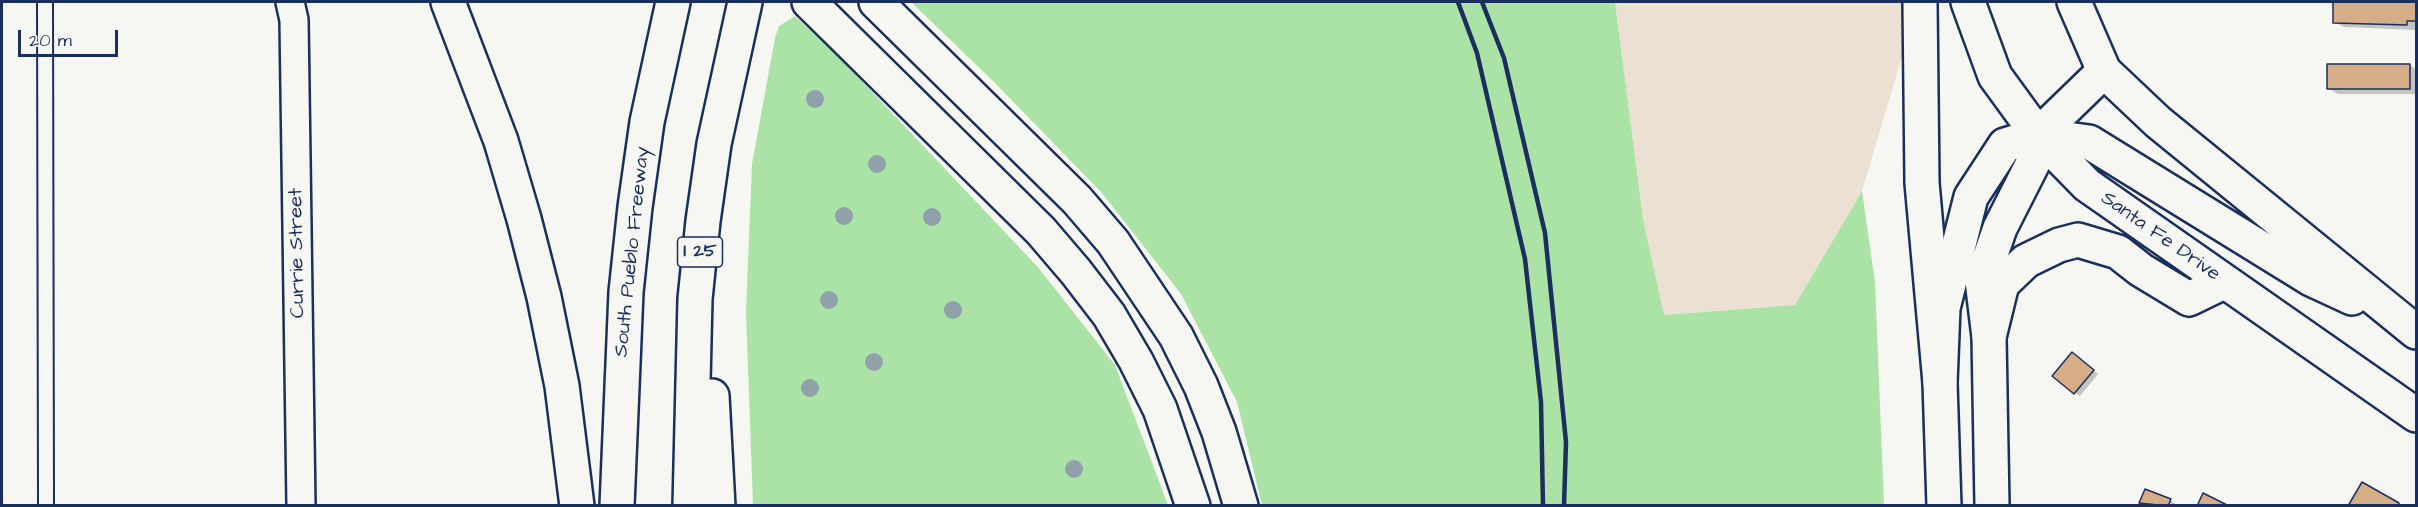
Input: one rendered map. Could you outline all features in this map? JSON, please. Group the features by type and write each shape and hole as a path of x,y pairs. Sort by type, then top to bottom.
{"main road":[{"path":"448,2 501,141 544,297 562,387 577,506"},
{"name":"South Pueblo Freeway","path":"617,506 626,292 634,207 647,122 673,2"},
{"name":"I 25","path":"690,506 694,299 714,144 745,2"},
{"path":"809,2 1041,231 1108,315 1136,361 1160,409 1193,506"},
{"path":"876,2 1077,200 1113,242 1176,336 1201,387 1219,432 1241,506"},
{"path":"1920,2 1922,183 1940,383 1944,506"},
{"name":"Santa Fe Drive","path":"1968,2 1995,76 2038,135 2087,185 2416,415"},
{"path":"2074,2 2104,71 2167,130 2410,327"},
{"path":"1992,506 1989,337 1982,280 2000,228 2034,161 2038,135 2104,71"},
{"path":"1940,383 1943,308 1971,197 2005,145 2038,135 2089,142 2311,279 2410,327"},
{"path":"703,221 718,506"},
{"path":"1989,337 2002,284 2026,261 2059,245 2078,240 2118,252 2141,270 2189,299 2224,282"}],"street":[{"name":"Currie Street","path":"290,2 294,20 302,506"}],"lane":[{"path":"45,2 46,506"}],"shaded area":[{"path":"1615,2 1904,2 1903,53 1862,191 1795,305 1664,315 1643,219"}],"green space":[{"path":"911,2 1615,2 1643,219 1664,315 1795,305 1862,191 1875,282 1884,505 1262,505 1237,402 1181,294 1102,193 993,81"},
{"path":"795,16 839,57 1037,266 1115,365 1168,505 753,505 746,312 752,164 775,38 779,26"}],"building":[{"path":"2333,2 2416,2 2416,21 2407,21 2407,25 2333,23"},
{"path":"2327,64 2410,64 2410,89 2327,89"},
{"path":"2072,352 2094,370 2074,394 2052,376"},
{"path":"2362,482 2399,503 2398,506 2348,506"},
{"path":"2145,489 2171,499 2168,506 2139,503"},
{"path":"2203,493 2229,506 2197,506"}],"railway":[{"path":"1458,2 1477,53 1525,259 1541,402 1543,506"},
{"path":"1482,2 1504,58 1545,233 1566,442 1564,506"}]}
